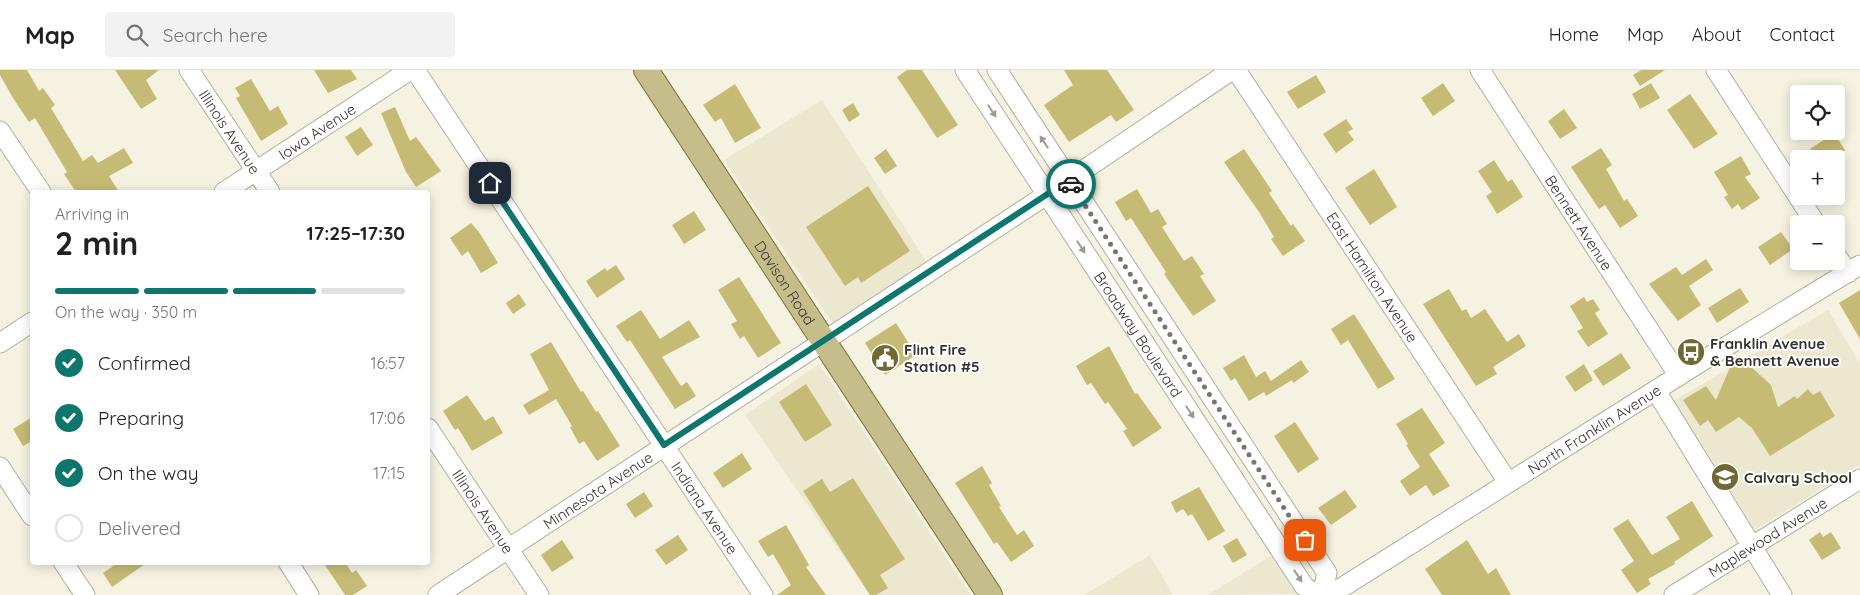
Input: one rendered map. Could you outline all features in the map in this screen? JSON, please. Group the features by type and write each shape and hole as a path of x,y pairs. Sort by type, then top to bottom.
{"main road":[{"name":"Davison Road","path":"646,70 990,595"}],"street":[{"name":"Illinois Avenue","path":"189,70 269,190"},
{"name":"Iowa Avenue","path":"227,190 410,70"},
{"name":"Indiana Avenue","path":"415,70 763,595"},
{"name":"Broadway Boulevard","path":"965,70 1304,586 1315,595"},
{"name":"Broadway Boulevard","path":"997,70 1327,573 1322,595"},
{"name":"Minnesota Avenue","path":"438,595 1047,195 1232,70"},
{"name":"East Hamilton Avenue","path":"1236,70 1508,482"},
{"name":"Bennett Avenue","path":"1480,70 1679,376"},
{"path":"1716,70 1810,215"},
{"path":"0,131 40,190"},
{"name":"North Franklin Avenue","path":"1330,595 1508,482 1854,269"},
{"path":"0,343 30,323"},
{"path":"1656,391 1782,595"},
{"name":"Illinois Avenue","path":"430,431 539,595"},
{"path":"0,468 30,513"},
{"name":"Maplewood Avenue","path":"1674,595 1860,479"},
{"path":"65,565 85,595"},
{"path":"290,565 309,595"}],"shaded area":[{"path":"822,100 927,262 833,324 724,160"},
{"path":"1828,310 1860,364 1860,465 1755,530 1673,401"},
{"path":"819,364 971,595 870,595 745,415"},
{"path":"1150,555 1173,595 1084,595"},
{"path":"1272,555 1298,594 1208,595"}],"building":[{"path":"0,70 27,70 39,91 43,88 55,105 51,108 83,161 92,155 98,163 124,148 133,163 109,176 118,190 75,190 64,174 67,172 35,118 29,122 0,75"},
{"path":"115,70 159,70 146,80 157,99 141,109"},
{"path":"314,70 351,70 357,79 328,93"},
{"path":"907,70 922,70 958,125 937,138 897,77"},
{"path":"1064,70 1107,70 1134,110 1116,122 1111,115 1069,142 1044,105 1073,85"},
{"path":"1641,70 1665,70 1640,86 1633,75"},
{"path":"1316,75 1326,92 1298,109 1287,92"},
{"path":"251,79 270,111 278,106 288,124 261,141 236,98 240,96 235,88"},
{"path":"1443,83 1455,101 1433,116 1421,98"},
{"path":"1651,83 1660,98 1640,109 1632,94"},
{"path":"735,84 761,128 735,143 721,118 715,122 703,105"},
{"path":"1690,94 1718,134 1694,149 1667,110"},
{"path":"853,103 860,115 849,122 842,110"},
{"path":"395,107 410,141 416,137 441,171 416,187 406,172 381,113"},
{"path":"1564,109 1577,128 1560,139 1548,121"},
{"path":"1346,119 1353,129 1348,132 1354,140 1336,153 1323,134"},
{"path":"361,127 373,145 357,156 345,137"},
{"path":"1824,140 1839,140 1845,150 1811,150"},
{"path":"1601,148 1612,165 1606,169 1624,201 1627,199 1638,216 1620,228 1605,205 1599,209 1571,167"},
{"path":"886,149 897,166 885,174 874,158"},
{"path":"1244,149 1272,191 1269,193 1291,226 1293,224 1305,241 1283,256 1271,239 1274,237 1259,212 1224,162"},
{"path":"1741,156 1751,174 1745,177 1760,198 1742,210 1738,204 1732,209 1724,197 1728,195 1714,172"},
{"path":"1494,160 1508,182 1512,179 1523,197 1497,214 1486,196 1492,192 1478,171"},
{"path":"1374,169 1397,207 1370,225 1345,188"},
{"path":"868,186 910,251 861,283 858,277 845,286 806,227"},
{"path":"1137,189 1151,213 1158,209 1167,224 1162,227 1184,261 1192,256 1204,274 1200,276 1216,301 1193,316 1164,274 1166,272 1131,218 1126,221 1115,202"},
{"path":"694,211 706,230 684,244 672,225"},
{"path":"471,223 479,232 498,263 481,273 468,251 462,256 450,238"},
{"path":"1781,232 1790,245 1790,251 1770,265 1758,247"},
{"path":"1706,259 1713,270 1689,286 1701,305 1678,321 1649,284 1676,267 1682,275"},
{"path":"616,265 625,279 597,298 586,281 605,268 607,271"},
{"path":"739,277 781,343 758,358 744,336 740,339 731,324 737,321 718,290"},
{"path":"1740,288 1749,302 1717,323 1708,308"},
{"path":"1449,289 1462,311 1466,309 1471,318 1485,309 1507,342 1519,334 1526,346 1493,367 1497,374 1476,386 1423,304"},
{"path":"1860,290 1860,339 1839,303"},
{"path":"519,294 526,305 513,314 506,303"},
{"path":"1584,297 1587,302 1593,299 1600,310 1595,313 1608,334 1588,347 1577,331 1583,328 1570,306"},
{"path":"641,310 660,339 689,320 700,337 662,357 681,386 687,382 696,396 675,409 630,340 627,342 616,326"},
{"path":"1354,314 1395,379 1378,389 1348,340 1341,345 1331,329"},
{"path":"896,323 916,355 885,375 865,343"},
{"path":"551,342 581,392 583,391 596,412 598,411 620,446 597,461 584,441 579,444 570,427 572,426 556,399 529,415 523,405 549,390 530,354"},
{"path":"1109,346 1135,394 1137,393 1162,428 1133,447 1123,431 1127,429 1108,402 1105,404 1091,383 1087,385 1076,366"},
{"path":"1621,353 1631,368 1603,386 1593,371"},
{"path":"1244,355 1256,377 1265,371 1271,381 1301,360 1309,372 1293,383 1292,380 1266,396 1264,392 1249,401 1235,378 1231,381 1223,368"},
{"path":"1584,364 1593,380 1575,392 1565,377"},
{"path":"1731,365 1750,366 1771,385 1778,407 1795,396 1797,399 1808,389 1813,395 1820,391 1835,416 1770,456 1752,428 1739,417 1716,432 1708,420 1700,426 1683,400 1706,386 1716,400"},
{"path":"806,384 832,425 805,442 779,402"},
{"path":"467,395 485,421 493,416 503,433 472,451 458,428 455,430 443,411"},
{"path":"1422,408 1445,443 1429,454 1450,486 1433,496 1426,485 1410,496 1400,481 1420,467 1406,445 1408,444 1396,424"},
{"path":"30,418 30,442 23,446 13,429"},
{"path":"1295,422 1319,459 1298,473 1274,436"},
{"path":"742,453 752,469 723,488 713,473"},
{"path":"982,466 992,483 989,485 1001,506 999,507 1017,535 1024,530 1034,546 1011,562 997,542 994,544 955,483"},
{"path":"853,478 905,559 880,575 888,588 876,595 870,595 803,491 822,479 830,492"},
{"path":"1199,487 1225,531 1208,541 1192,514 1188,516 1183,509 1176,513 1171,502"},
{"path":"1345,490 1357,507 1331,525 1318,508"},
{"path":"644,492 653,506 635,518 626,504"},
{"path":"1692,501 1713,536 1674,562 1675,564 1648,579 1651,584 1637,593 1621,570 1634,561 1613,529 1628,519 1652,555 1680,539 1666,517"},
{"path":"786,525 809,565 806,567 826,595 777,595 791,585 773,554 768,557 758,541"},
{"path":"1820,532 1823,537 1831,532 1841,548 1822,560 1809,540"},
{"path":"678,535 688,550 666,565 655,550"},
{"path":"1237,538 1247,555 1233,563 1223,546"},
{"path":"562,540 574,558 552,572 541,555"},
{"path":"1467,540 1488,574 1496,568 1511,595 1442,595 1425,569"},
{"path":"115,565 144,565 112,587 103,573"},
{"path":"325,565 347,565 352,573 356,570 367,586 353,595 345,595"}],"way so far":[{"path":"1071,184 1305,540"}],"place":[{"name":"Franklin Avenue & Bennett Avenue","path":"1691,352"},
{"name":"Flint Fire Station #5","path":"885,358"},
{"name":"Calvary School","path":"1725,477"}],"route":[{"path":"490,183 664,445 1069,180 1071,184"}]}
